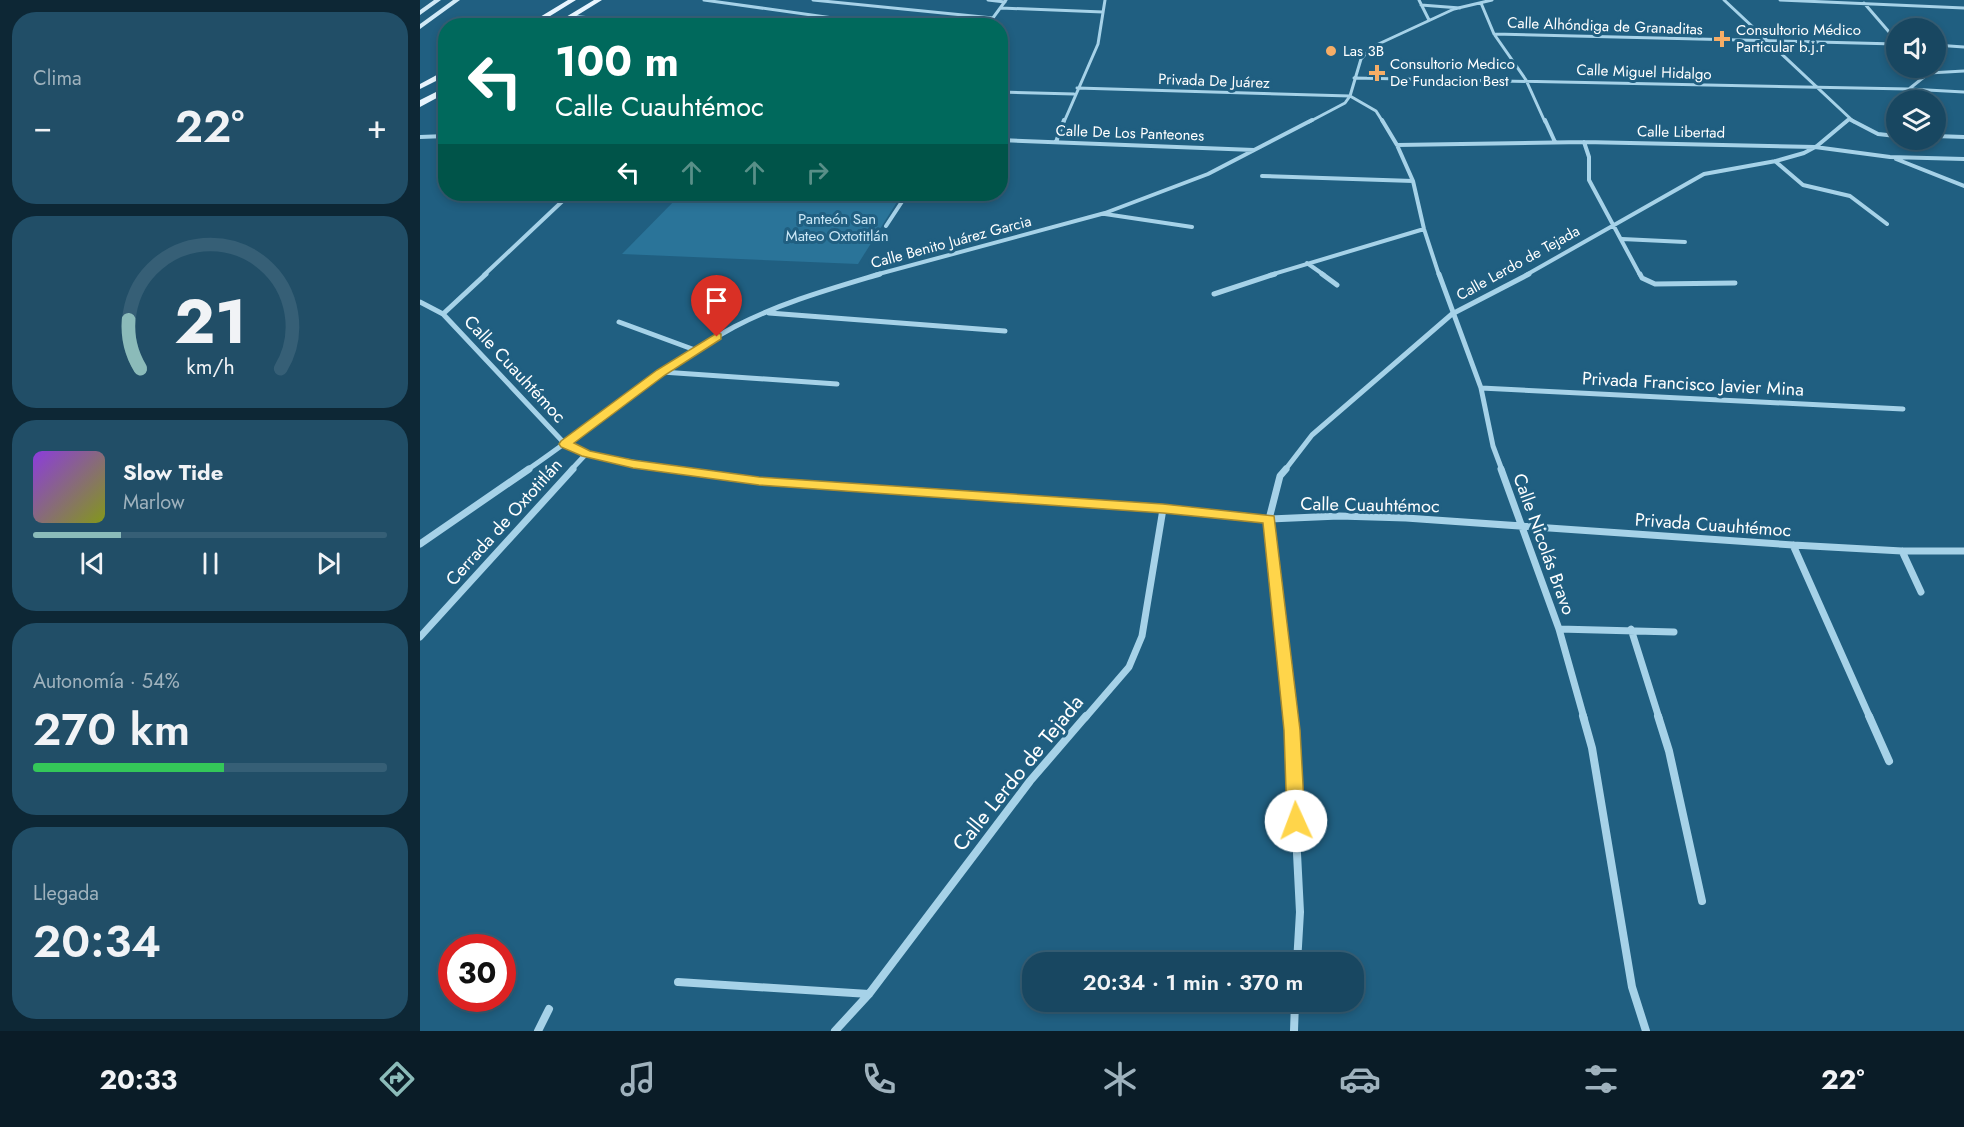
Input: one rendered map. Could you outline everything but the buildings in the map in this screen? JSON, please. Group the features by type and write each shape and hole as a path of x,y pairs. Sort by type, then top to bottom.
{"main road":[{"path":"420,13 438,0"},
{"path":"420,27 457,0"},
{"path":"542,18 573,0"},
{"path":"568,18 599,0"},
{"path":"420,87 438,77"},
{"path":"420,104 438,94"}],"street":[{"path":"704,0 837,18"},
{"path":"813,0 993,18 1005,1 988,0"},
{"path":"1056,142 1074,94 1098,44 1105,0"},
{"path":"1419,0 1429,20"},
{"path":"1350,96 1354,78 1365,52 1429,20 1492,0"},
{"path":"1724,0 1849,119 1878,134 1886,135"},
{"path":"1780,0 1964,8"},
{"path":"1481,3 1494,34 1526,80 1555,142"},
{"path":"1864,3 1886,30"},
{"path":"1421,5 1461,8"},
{"path":"1001,8 1102,12"},
{"path":"571,16 591,18"},
{"name":"Calle Alhóndiga de Granaditas","path":"1494,34 1768,42 1886,42"},
{"path":"1946,46 1964,47"},
{"path":"1946,72 1964,71"},
{"name":"Calle Miguel Hidalgo","path":"1354,78 1526,80 1964,92"},
{"path":"1909,89 1923,78"},
{"name":"Privada De Juárez","path":"1077,88 1350,96"},
{"path":"1008,92 1074,94"},
{"name":"Calle Nicolás Bravo","path":"1350,96 1376,111 1397,145 1413,181 1424,230 1452,314 1481,388 1494,446 1521,528 1559,628 1592,748 1632,987 1646,1031"},
{"name":"Calle Benito Juárez Garcia","path":"420,544 565,444 661,372 733,328 766,312 829,289 902,267 1105,213 1208,174 1339,107 1350,96"},
{"name":"Calle Lerdo de Tejada","path":"1269,519 1280,476 1300,448 1312,435 1452,314 1540,268 1613,224 1704,174 1734,166 1774,161 1815,147 1849,119"},
{"path":"420,137 438,136"},
{"path":"1946,136 1964,137"},
{"name":"Calle De Los Panteones","path":"1008,140 1258,150"},
{"path":"1584,142 1589,157 1589,180 1640,276 1650,283 1735,283"},
{"name":"Calle Libertad","path":"1397,145 1584,142 1815,147 1890,157 1964,159"},
{"path":"1890,157 1963,186"},
{"path":"1774,161 1807,186 1856,199 1887,224"},
{"path":"1262,176 1413,181"},
{"path":"443,314 563,201"},
{"path":"886,226 902,201"},
{"path":"1105,213 1192,227"},
{"path":"1214,294 1306,263 1424,230"},
{"path":"1622,239 1685,242"},
{"path":"1306,263 1337,285"},
{"name":"Calle Cuauhtémoc","path":"420,302 443,314 565,444 586,454 633,464 759,481 1163,509 1269,519 1339,516 1521,528"},
{"path":"766,312 1005,331"},
{"path":"619,322 695,350"},
{"path":"661,372 837,384"},
{"name":"Privada Francisco Javier Mina","path":"1481,388 1903,409"},
{"name":"Cerrada de Oxtotitlán","path":"420,637 586,454"},
{"name":"Calle Lerdo de Tejada","path":"835,1031 869,994 1030,782 1129,667 1142,636 1163,509"},
{"path":"1269,519 1292,730 1299,912 1297,952"},
{"name":"Privada Cuauhtémoc","path":"1521,528 1902,551 1964,551"},
{"path":"1793,545 1889,761"},
{"path":"1902,551 1921,592"},
{"path":"1559,628 1674,632"},
{"path":"1631,629 1669,751 1702,901"},
{"path":"678,982 869,994"},
{"path":"538,1031 549,1009"},
{"path":"1294,1031 1295,1012"}],"green space":[{"name":"Panteón San Mateo Oxtotitlán","path":"674,201 898,201 858,264 622,254"}],"place":[{"name":"Consultorio Médico Particular b.j.r","path":"1722,39"},
{"name":"Las 3B","path":"1331,51"},
{"name":"Consultorio Medico De Fundacion Best","path":"1377,73"}],"route":[{"path":"717,337 661,372 565,444 586,454 633,464 759,481 1163,509 1269,519 1292,730 1296,821"}]}
